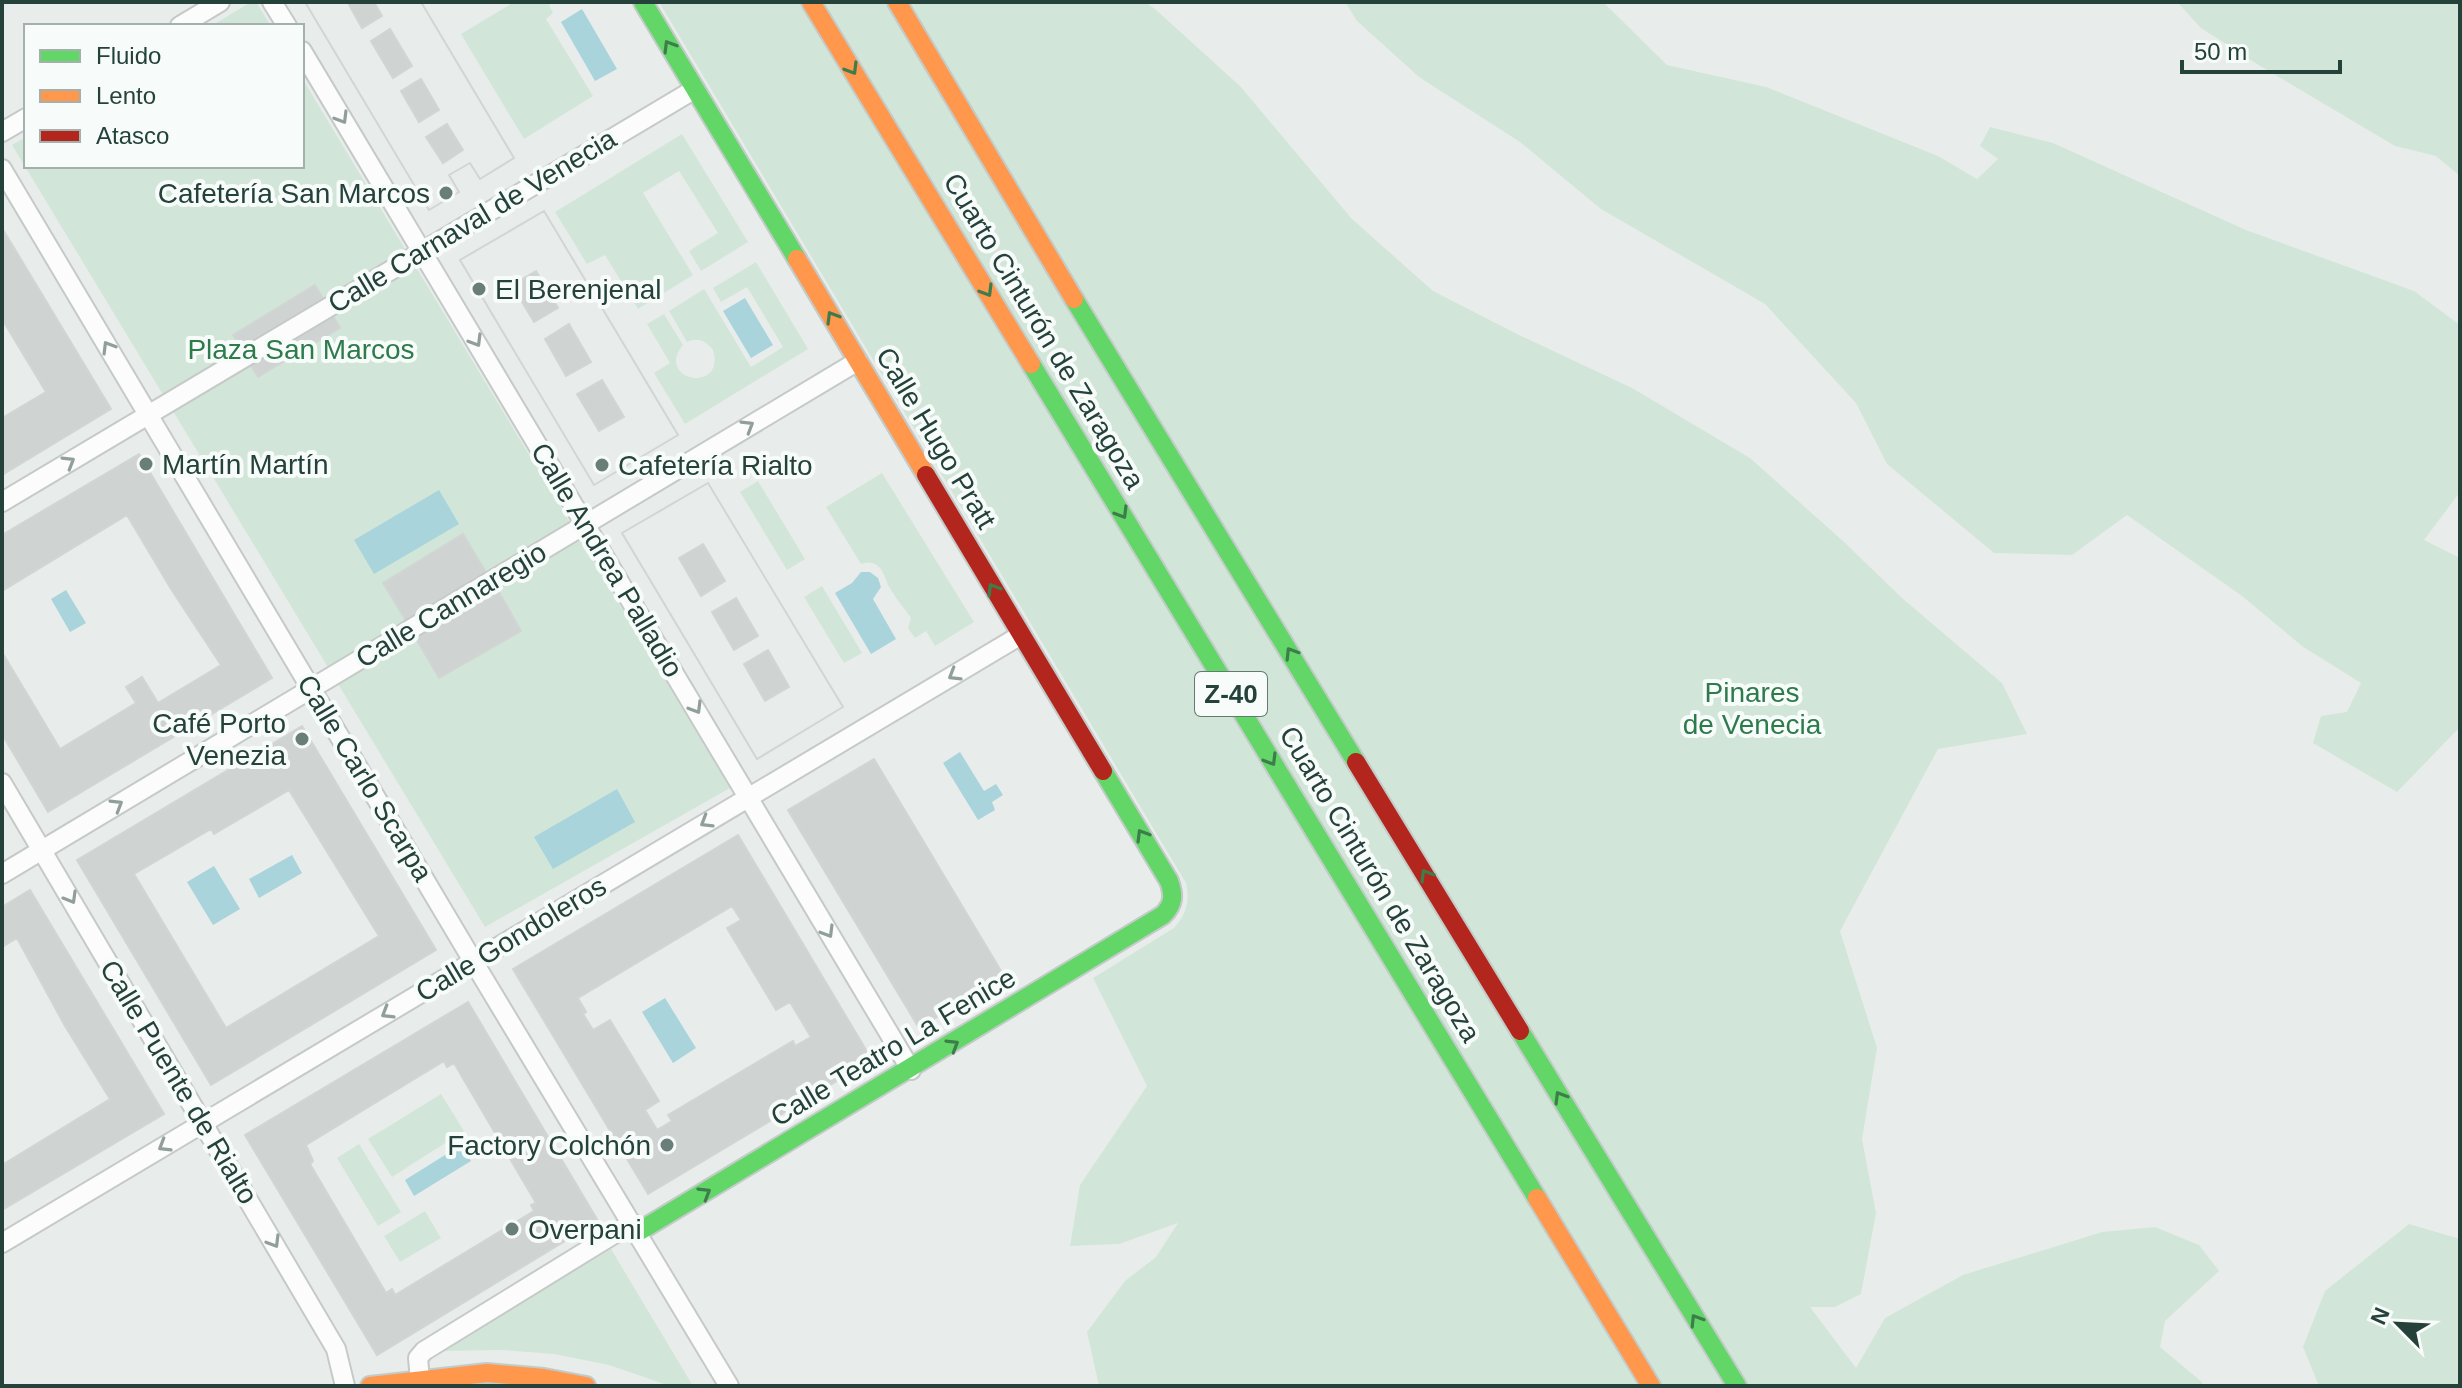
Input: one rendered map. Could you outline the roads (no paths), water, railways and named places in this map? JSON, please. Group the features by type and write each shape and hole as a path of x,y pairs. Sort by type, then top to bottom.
{"main road":[{"name":"Calle Hugo Pratt","path":"643,2 1173,888 1172,904"},
{"name":"Cuarto Cinturón de Zaragoza","path":"811,2 1651,1386"},
{"name":"Cuarto Cinturón de Zaragoza","path":"897,2 1055,268 1737,1386"},
{"name":"Calle Teatro La Fenice","path":"635,1228 911,1070 1157,920 1172,904"},
{"path":"370,1386 487,1373 544,1378 586,1386"}],"street":[{"path":"183,24 220,2"},
{"path":"272,2 286,24"},
{"name":"Calle Andrea Palladio","path":"304,54 911,1070"},
{"name":"Calle Carnaval de Venecia","path":"2,502 695,89"},
{"path":"2,132 24,119"},
{"name":"Calle Carlo Scarpa","path":"2,169 729,1386"},
{"name":"Calle Cannaregio","path":"2,874 858,361"},
{"name":"Calle Gondoleros","path":"2,1243 1021,635"},
{"name":"Calle Puente de Rialto","path":"2,783 336,1349 345,1386"},
{"name":"Calle Teatro La Fenice","path":"420,1380 418,1358 424,1351 635,1228"}],"water":[{"path":"582,9 617,69 595,81 561,22"},
{"path":"745,298 773,345 751,358 723,311"},
{"path":"439,490 459,524 374,574 354,540"},
{"path":"861,572 870,572 878,578 881,587 873,599 896,639 871,654 835,593 852,583"},
{"path":"66,590 86,623 70,632 51,599"},
{"path":"960,752 984,791 996,784 1003,795 992,802 995,810 978,820 943,763"},
{"path":"617,789 635,822 553,869 534,837"},
{"path":"292,855 302,873 259,898 249,879"},
{"path":"214,866 240,909 213,925 187,882"},
{"path":"665,998 696,1048 673,1063 642,1012"},
{"path":"461,1145 471,1161 414,1196 405,1180"}],"place":[{"name":"Cafetería San Marcos","path":"446,193"},
{"name":"El Berenjenal","path":"479,289"},
{"name":"Martín Martín","path":"146,464"},
{"name":"Cafetería Rialto","path":"602,465"},
{"name":"Café Porto Venezia","path":"302,739"},
{"name":"Factory Colchón","path":"667,1145"},
{"name":"Overpani","path":"512,1229"}],"park label":[{"name":"Plaza San Marcos","path":"301,349"},
{"name":"Pinares de Venecia","path":"1752,708"}]}
